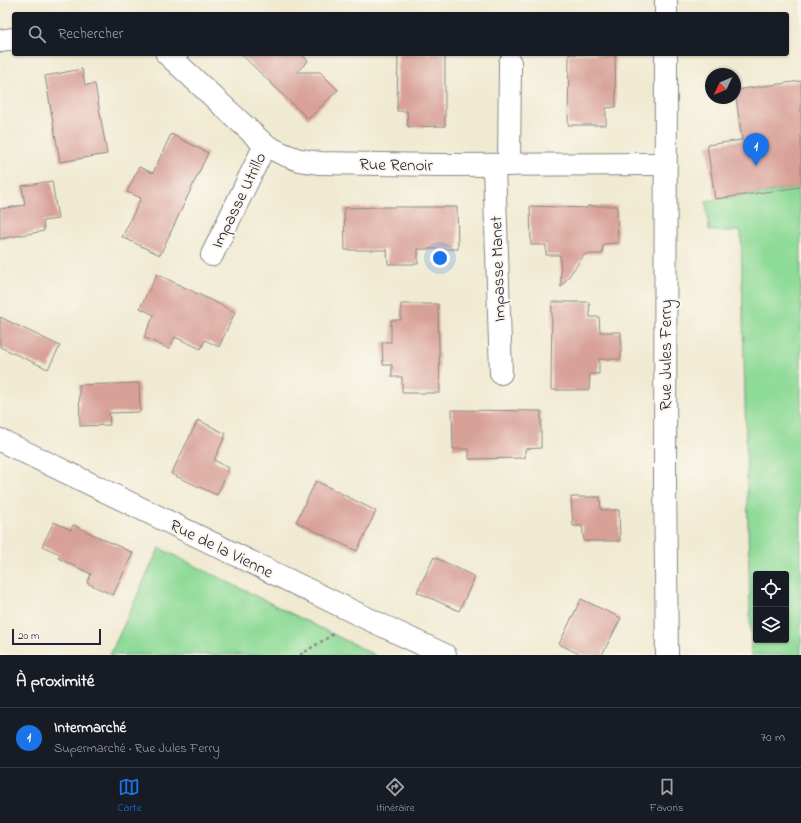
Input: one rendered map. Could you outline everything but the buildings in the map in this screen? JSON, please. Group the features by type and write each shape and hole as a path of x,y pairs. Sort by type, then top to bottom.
{"street":[{"path":"666,0 666,12"},
{"path":"0,41 12,39"},
{"name":"Rue Renoir","path":"169,56 265,145 299,160 320,163 502,165 665,164"},
{"name":"Rue Jules Ferry","path":"666,56 665,479 667,655"},
{"name":"Impasse Manet","path":"501,373 502,165 510,63"},
{"name":"Impasse Utrillo","path":"212,254 265,145"},
{"name":"Rue de la Vienne","path":"0,440 445,655"}],"path":[{"path":"300,655 362,616"}],"green space":[{"path":"797,188 801,217 801,655 751,655 741,231 709,231 706,201"},
{"path":"159,548 375,655 110,655"}],"place":[{"name":"Intermarché","path":"756,166"}]}
